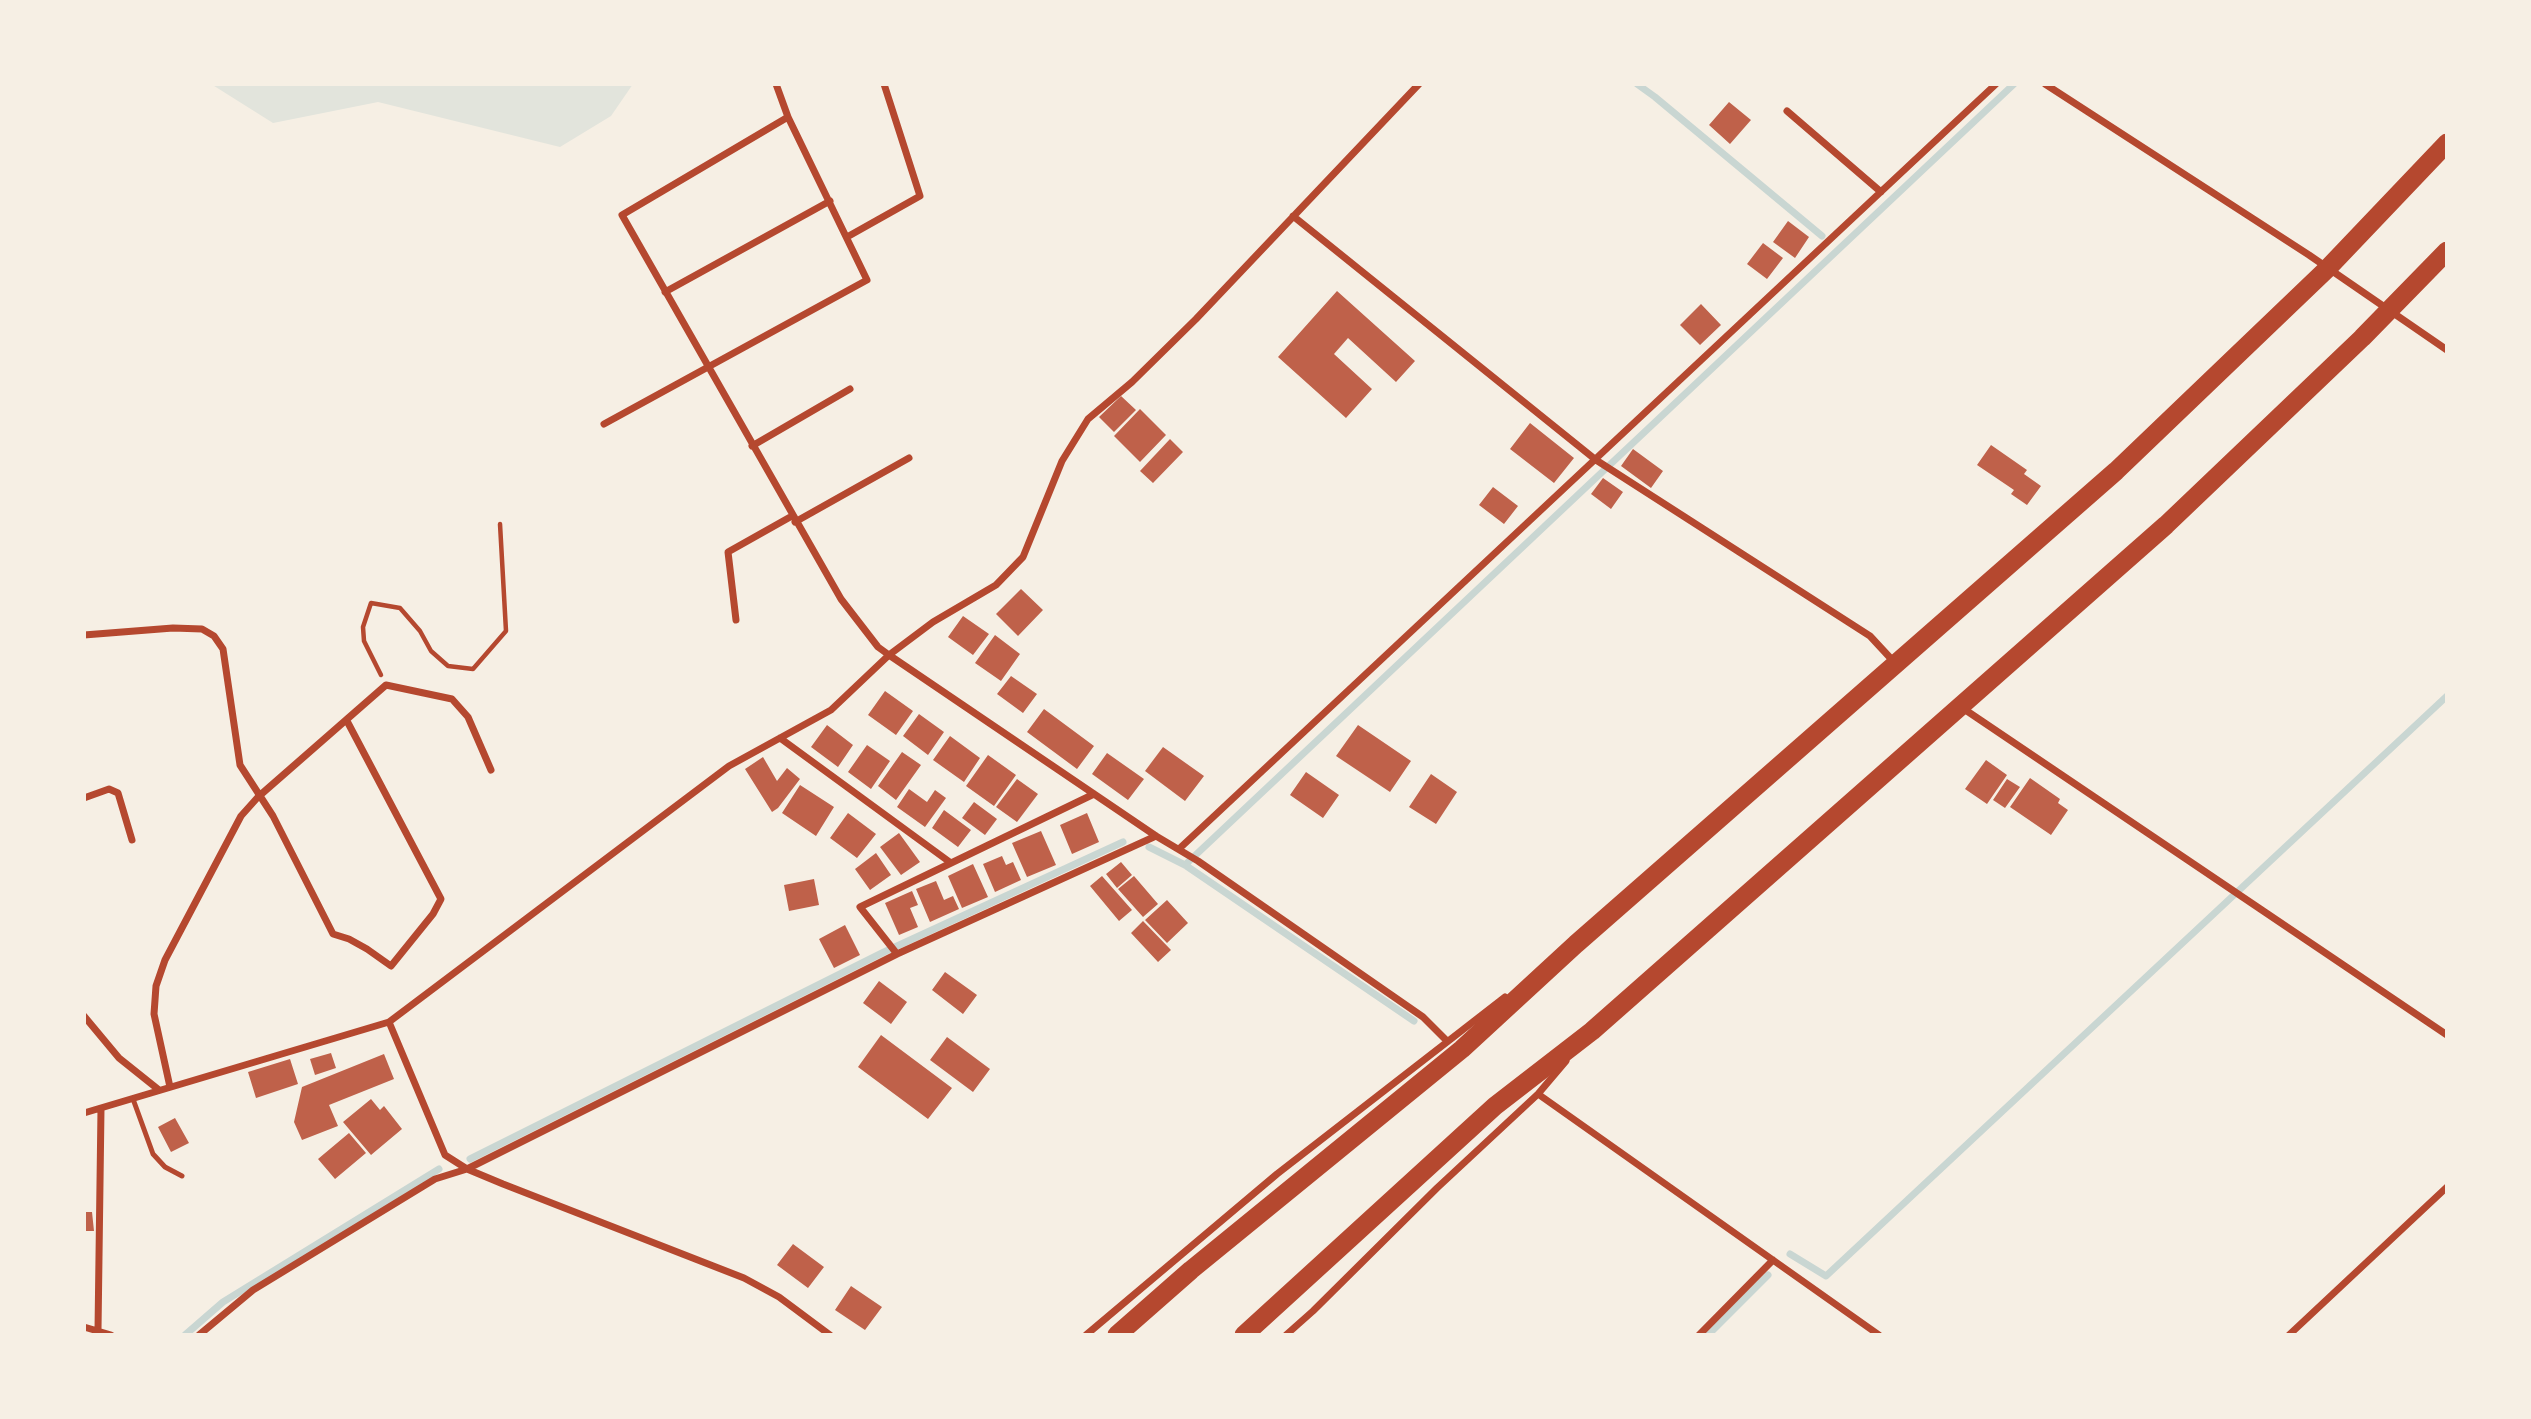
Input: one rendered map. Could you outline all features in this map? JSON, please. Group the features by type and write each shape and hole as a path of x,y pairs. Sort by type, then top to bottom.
{"highway":[{"path":"1117,1335 1191,1270 1462,1049 1576,944 2116,471 2327,269 2447,143"},
{"path":"1244,1335 1495,1106 1592,1031 2166,525 2388,312 2447,251"}],"street":[{"path":"604,424 867,280 788,117 776,84"},
{"path":"848,237 920,196 884,84"},
{"path":"84,1113 388,1021 729,766 831,710 889,655 933,622 996,585 1023,557 1062,461 1088,419 1132,382 1196,318 1419,84"},
{"path":"1180,848 1599,462 1996,84"},
{"path":"2045,84 2309,255 2447,351"},
{"path":"1787,111 1881,192"},
{"path":"788,117 622,215 841,599 878,647 1156,836 1180,848 1423,1017 1447,1041"},
{"path":"665,292 830,201"},
{"path":"1293,216 1599,462 1870,636 1896,664"},
{"path":"752,446 849,389"},
{"path":"736,620 728,552 909,458"},
{"path":"84,635 173,628 201,629 214,636 223,649 240,765 258,797 273,816 333,934 367,949 391,966 433,914 441,899 347,720"},
{"path":"170,1087 154,1014 156,986 165,960 241,816 258,797 386,685 452,698 468,717 491,770"},
{"path":"1960,706 2447,1035"},
{"path":"780,738 951,863"},
{"path":"84,798 109,789 118,793 132,840"},
{"path":"894,950 860,906 1094,794"},
{"path":"199,1335 253,1290 435,1179 467,1169 894,950 1156,836"},
{"path":"1086,1335 1277,1174 1576,944"},
{"path":"84,1016 119,1058 159,1090"},
{"path":"388,1021 446,1155 467,1169 744,1278 779,1297 830,1335"},
{"path":"1286,1335 1538,1094 1592,1031"},
{"path":"1538,1094 1879,1335"},
{"path":"98,1330 102,1109"},
{"path":"2289,1335 2447,1187"},
{"path":"1699,1335 1773,1260"},
{"path":"84,1326 111,1335"}],"lane":[{"path":"133,1099 153,1154 166,1167 182,1176"}],"path":[{"path":"386,685 364,641 363,627 372,603 400,608 420,631 430,651 448,666 473,669 506,631 500,524"}],"shaded area":[{"path":"211,84 633,84 611,116 560,147 378,102 273,123"}],"building":[{"path":"1729,102 1751,120 1730,144 1709,125"},
{"path":"1788,221 1809,237 1795,258 1773,242"},
{"path":"1763,243 1783,258 1767,279 1747,264"},
{"path":"1337,291 1415,361 1396,382 1348,338 1334,354 1372,389 1346,418 1278,357"},
{"path":"1701,304 1721,325 1700,345 1680,325"},
{"path":"1121,396 1136,410 1114,432 1099,417"},
{"path":"1140,409 1166,435 1140,462 1114,436"},
{"path":"1530,423 1574,458 1554,483 1510,449"},
{"path":"1170,439 1183,452 1153,483 1140,471"},
{"path":"1991,445 2027,470 2024,474 2041,486 2027,505 2011,494 2014,490 1977,465"},
{"path":"1633,449 1663,471 1651,488 1621,466"},
{"path":"1603,478 1623,492 1611,509 1591,494"},
{"path":"1493,487 1518,506 1504,524 1479,505"},
{"path":"1021,589 1043,610 1018,636 996,614"},
{"path":"963,616 989,634 973,655 948,637"},
{"path":"995,635 1020,654 1001,681 975,663"},
{"path":"1011,676 1037,694 1023,713 997,694"},
{"path":"885,691 913,711 896,735 868,715"},
{"path":"1044,709 1094,746 1077,769 1027,732"},
{"path":"919,714 944,732 928,755 903,736"},
{"path":"827,725 853,745 838,767 811,747"},
{"path":"1358,725 1411,761 1390,792 1336,756"},
{"path":"950,736 980,758 964,782 933,760"},
{"path":"867,745 890,761 871,789 848,772"},
{"path":"1163,747 1204,776 1185,801 1145,771"},
{"path":"902,752 921,765 896,800 878,786"},
{"path":"1107,753 1144,779 1128,800 1092,774"},
{"path":"988,755 1016,775 994,806 966,786"},
{"path":"763,757 777,781 787,768 800,779 772,812 745,769"},
{"path":"1986,760 2007,775 1987,804 1965,789"},
{"path":"1306,772 1339,795 1323,818 1290,795"},
{"path":"1431,774 1457,792 1436,824 1409,807"},
{"path":"2030,778 2060,799 2058,803 2068,810 2051,835 2010,807"},
{"path":"1017,779 1038,794 1017,822 996,807"},
{"path":"2007,779 2020,787 2005,808 1993,800"},
{"path":"800,785 834,807 816,836 782,813"},
{"path":"909,789 927,802 935,790 946,798 925,827 897,807"},
{"path":"974,802 997,819 985,835 962,818"},
{"path":"944,810 971,830 958,847 932,828"},
{"path":"848,813 876,834 857,858 830,838"},
{"path":"1087,813 1099,842 1072,854 1060,825"},
{"path":"1041,831 1056,865 1027,877 1012,843"},
{"path":"899,833 920,862 901,875 880,847"},
{"path":"876,853 891,875 870,890 855,869"},
{"path":"1002,856 1006,865 1013,862 1021,880 995,892 983,864"},
{"path":"1121,862 1132,875 1117,888 1106,874"},
{"path":"973,864 988,897 962,908 948,876"},
{"path":"1102,876 1132,910 1119,921 1090,886"},
{"path":"1134,876 1158,904 1143,917 1118,889"},
{"path":"814,879 819,905 789,911 784,885"},
{"path":"936,881 944,900 953,896 959,909 930,922 916,889"},
{"path":"912,891 918,905 910,908 918,927 899,935 885,903"},
{"path":"1167,900 1188,923 1167,943 1145,920"},
{"path":"1143,921 1171,950 1158,962 1131,933"},
{"path":"845,925 860,955 834,968 819,939"},
{"path":"945,972 977,995 963,1014 932,990"},
{"path":"879,981 907,1002 891,1024 863,1003"},
{"path":"881,1035 952,1088 928,1119 858,1067"},
{"path":"947,1037 990,1069 973,1092 930,1060"},
{"path":"331,1053 336,1068 315,1075 310,1059"},
{"path":"384,1054 394,1079 329,1105 338,1126 302,1140 294,1122 302,1087"},
{"path":"290,1059 298,1084 256,1098 248,1072"},
{"path":"371,1099 380,1110 384,1106 402,1129 371,1155 343,1122"},
{"path":"175,1118 189,1143 171,1152 158,1127"},
{"path":"349,1133 366,1153 335,1179 318,1159"},
{"path":"84,1212 92,1212 94,1231 84,1231"},
{"path":"793,1244 824,1267 808,1288 777,1265"},
{"path":"851,1286 882,1307 865,1330 835,1310"}],"waterway":[{"path":"1637,84 1822,236"},
{"path":"1185,865 2014,84"},
{"path":"1790,1254 1826,1276 2447,696"},
{"path":"470,1159 884,952 1123,842"},
{"path":"1149,847 1185,865 1414,1021"},
{"path":"185,1335 223,1302 439,1169"},
{"path":"1708,1335 1768,1275"}]}
